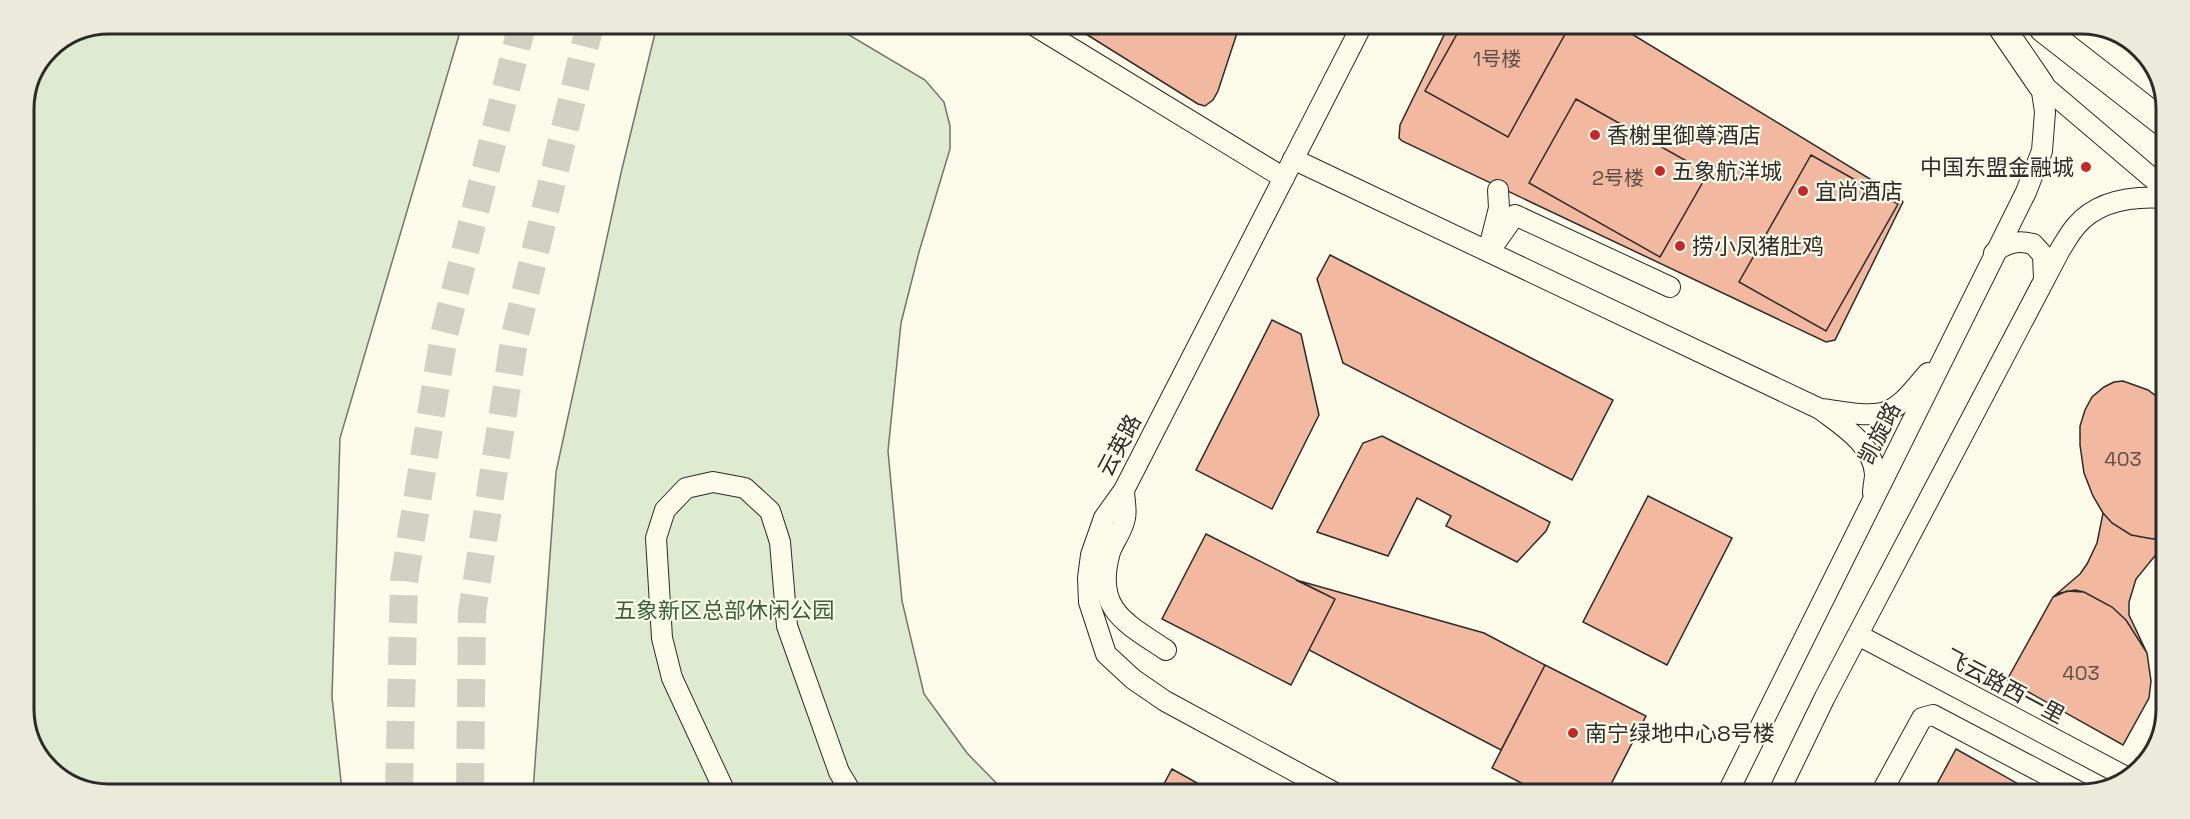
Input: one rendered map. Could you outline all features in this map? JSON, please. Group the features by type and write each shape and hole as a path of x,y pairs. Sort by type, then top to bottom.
{"main road":[{"path":"2006,34 2042,85"},
{"path":"2051,34 2155,116"}],"street":[{"path":"1048,34 1284,178"},
{"name":"云英路","path":"1318,784 1165,701 1133,679 1106,654 1089,602 1088,578 1091,555 1104,518 1124,490 1357,34"},
{"path":"1994,34 2042,85 2155,181"},
{"name":"凯旋路","path":"1732,784 2026,192 2042,151 2045,112 2042,85"},
{"path":"1293,159 1820,409 1853,435 1868,452 1875,472 1872,499"},
{"path":"1489,252 1499,208 1498,190"},
{"path":"1783,784 1825,697 2060,250 2076,225 2092,213 2117,201 2141,197 2155,198"},
{"path":"1489,252 1515,215 1670,287"},
{"path":"1994,253 2003,245 2012,242 2033,244 2043,255 2044,280"},
{"path":"1820,409 1864,414 1884,413 1902,401 1946,353"},
{"path":"721,784 672,678 662,638 656,538 665,510 686,488 714,482 745,488 770,511 780,542 787,626 839,772 846,784"},
{"path":"1124,490 1125,518 1110,552 1105,592 1114,611 1166,650"},
{"name":"飞云路西一里","path":"1858,635 2120,773"},
{"path":"1886,784 1922,718 1933,715 2065,784"},
{"path":"707,754 709,784"}],"green space":[{"path":"110,34 459,34 340,438 332,697 341,784 100,784 76,777 56,763 38,734 35,714 34,110 40,81 47,68 56,56 81,40"},
{"name":"五象新区总部休闲公园","path":"655,34 847,34 925,80 944,102 950,126 950,149 919,252 901,323 888,451 902,601 924,694 967,753 997,784 534,784 556,472 621,173"}],"building":[{"path":"1086,34 1237,34 1218,91 1213,100 1205,106 1198,104"},
{"name":"五象航洋城","path":"1445,34 1632,34 1898,196 1903,202 1835,340 1826,342 1402,141 1399,138 1400,125"},
{"path":"1457,34 1565,34 1508,137 1425,91"},
{"path":"1576,99 1708,173 1660,257 1529,183"},
{"path":"1811,155 1898,204 1826,331 1739,282"},
{"path":"1330,255 1613,400 1572,480 1343,363 1317,279"},
{"path":"1272,320 1301,334 1319,415 1272,509 1196,470"},
{"path":"2123,381 2148,390 2155,396 2156,538 2153,539 2131,535 2112,523 2093,496 2084,473 2080,426 2085,410 2092,397 2114,382"},
{"path":"1382,436 1550,522 1546,531 1517,562 1446,526 1451,516 1417,498 1388,556 1317,532 1363,443"},
{"path":"1648,496 1732,538 1667,665 1583,622"},
{"path":"2103,513 2112,523 2131,535 2156,538 2156,555 2136,579 2129,602 2129,615 2147,653 2126,620 2112,607 2084,592 2067,591 2053,597 2080,574 2097,543"},
{"path":"1206,534 1335,599 1291,685 1162,619"},
{"path":"1296,580 1484,633 1545,665 1501,750 1309,650 1335,599"},
{"path":"2075,590 2084,592 2112,607 2126,620 2147,653 2151,681 2149,698 2123,745 2007,680 2053,597"},
{"name":"南宁绿地中心8号楼","path":"1545,665 1646,716 1611,784 1523,784 1492,768"},
{"path":"1956,749 2018,784 1937,784"},
{"path":"1172,769 1199,784 1164,784"}],"tunnel":[{"path":"399,784 404,581 444,335 520,34"},
{"path":"470,784 472,612 515,335 588,34"}],"place":[{"name":"香榭里御尊酒店","path":"1595,135"},
{"name":"中国东盟金融城","path":"2086,167"},
{"name":"五象航洋城","path":"1660,171"},
{"name":"宜尚酒店","path":"1803,191"},
{"name":"捞小凤猪肚鸡","path":"1680,246"},
{"name":"南宁绿地中心8号楼","path":"1573,733"}]}
